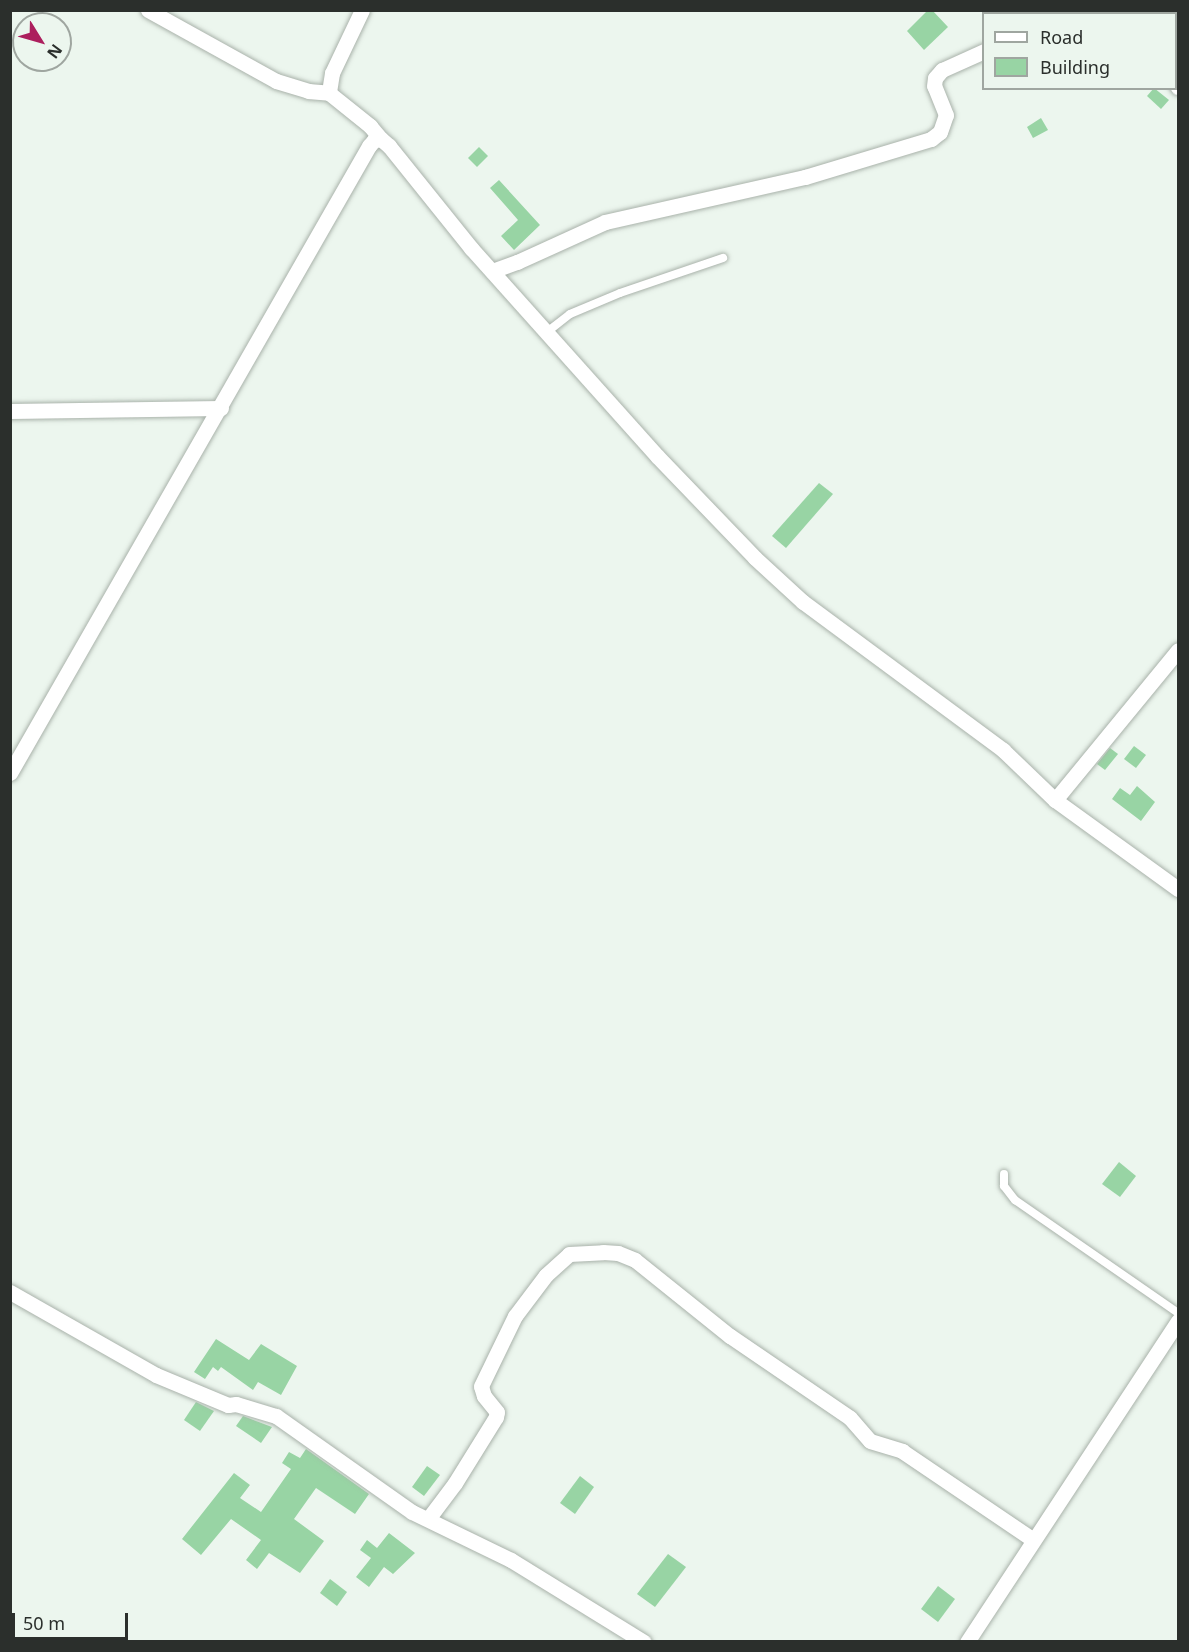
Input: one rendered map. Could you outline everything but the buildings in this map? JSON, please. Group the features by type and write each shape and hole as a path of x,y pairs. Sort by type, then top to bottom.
{"street":[{"path":"148,10 276,81 328,93 370,126 492,271 657,456 763,565 822,616 987,737 1055,800 1179,889"},
{"path":"328,93 332,73 362,10"},
{"path":"1100,10 1121,12"},
{"path":"492,271 605,222 805,177 931,139 940,132 946,115 934,86 935,78 942,70 982,52"},
{"path":"10,773 369,146 375,140 381,139"},
{"path":"10,411 221,408"},
{"path":"1055,800 1179,650"},
{"path":"428,1520 455,1483 496,1417 497,1412 484,1396 481,1386 515,1316 546,1275 569,1254 603,1252 618,1253 635,1260 730,1336 850,1418 870,1441 902,1451 1032,1539"},
{"path":"10,1292 156,1375 228,1405 236,1404 276,1416 412,1512 511,1560 644,1641"},
{"path":"967,1641 1032,1539 1179,1321"}],"lane":[{"path":"547,332 570,314 620,293 723,258"},
{"path":"1004,1174 1004,1186 1015,1200 1179,1313"}]}
